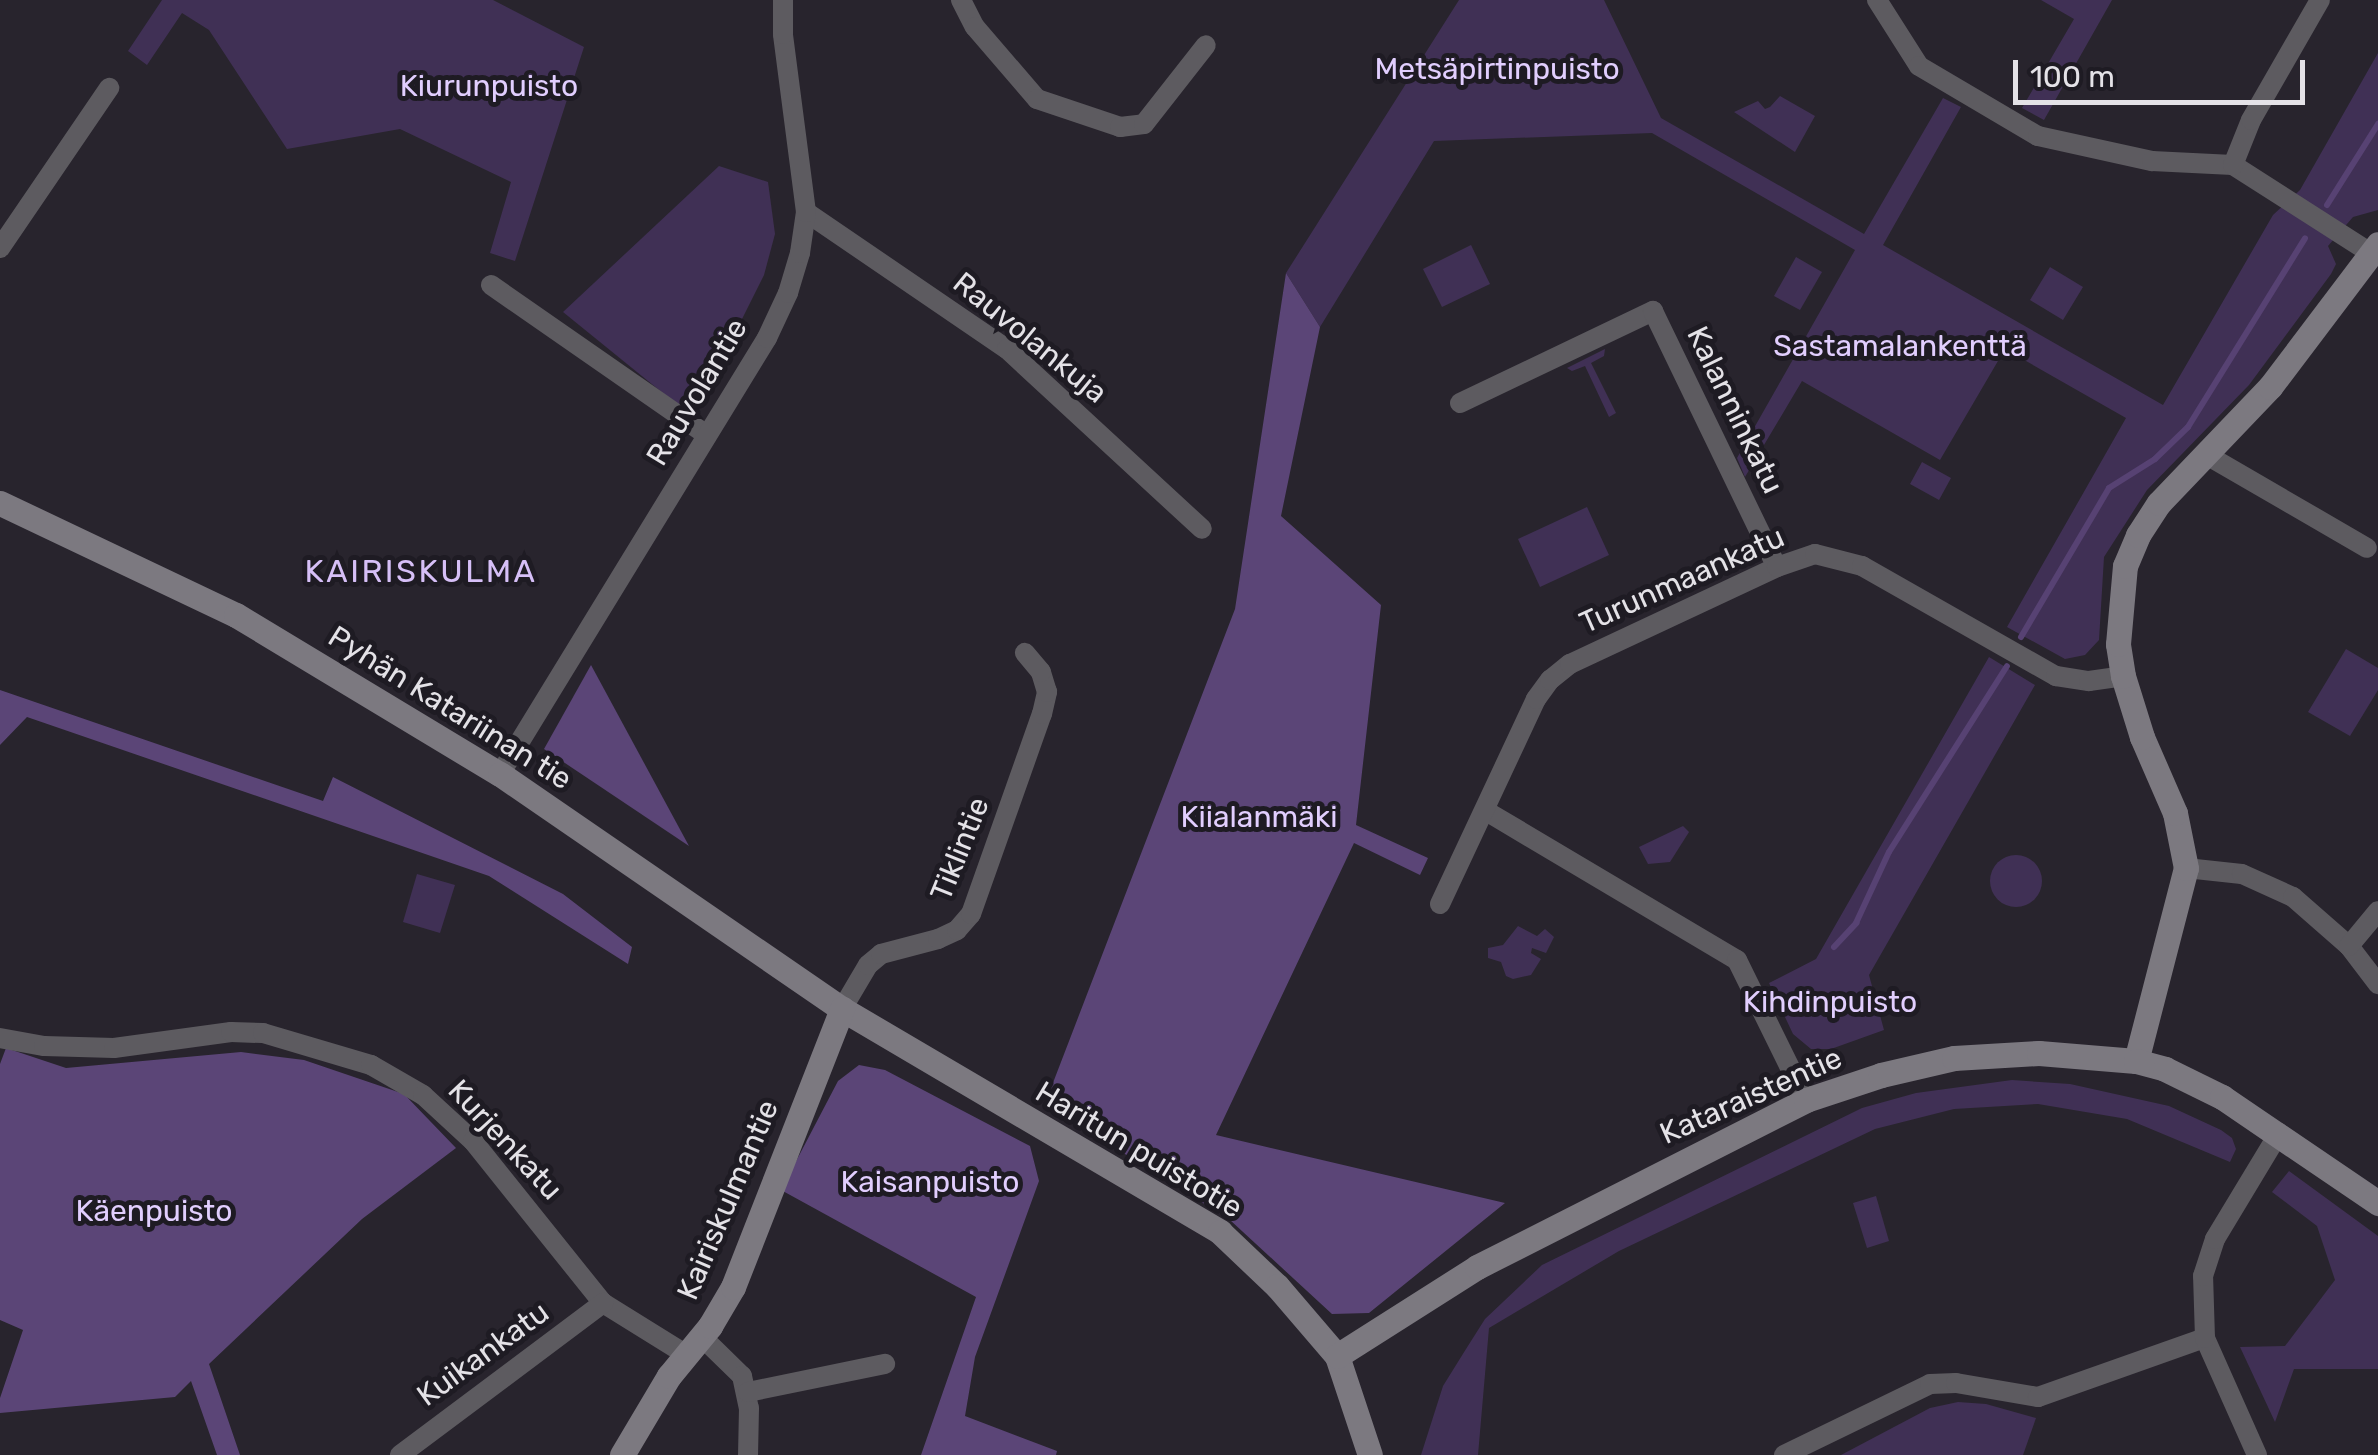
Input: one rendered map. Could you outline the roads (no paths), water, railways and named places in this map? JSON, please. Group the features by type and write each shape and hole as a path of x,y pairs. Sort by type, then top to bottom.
{"street":[{"name":"Rauvolantie","path":"500,774 767,338 788,292 806,212 782,0"},
{"path":"961,0 975,27 1037,99 1120,126 1144,124 1206,46"},
{"path":"1876,0 1919,66 2038,136 2152,161 2233,165 2375,249 2270,387 2159,503 2130,549 2119,610 2123,676 2142,737 2175,813 2186,868 2136,1062"},
{"path":"2233,165 2251,120 2320,0"},
{"path":"2,242 109,88"},
{"name":"Rauvolankuja","path":"806,212 1007,349 1202,529"},
{"path":"491,286 706,435"},
{"name":"Kalanninkatu","path":"1460,403 1654,310 1777,567"},
{"path":"2206,454 2368,548"},
{"name":"Pyhän Katariinan tie","path":"0,503 236,615 500,774 842,1009"},
{"name":"Turunmaankatu","path":"1440,904 1536,699 1550,680 1570,664 1777,567 1815,554 1844,558 2056,676 2090,681 2123,676"},
{"name":"Tiklintie","path":"842,1009 868,965 881,954 938,939 957,930 971,914 1044,703 1041,672 1024,653"},
{"path":"1486,811 1737,960 1806,1100"},
{"path":"2186,868 2242,874 2293,897 2349,946 2378,984"},
{"path":"2349,946 2378,911"},
{"name":"Kairiskulmantie","path":"622,1455 733,1287 842,1009"},
{"name":"Haritun puistotie","path":"842,1009 1220,1232 1277,1286 1337,1356 1370,1455"},
{"name":"Kurjenkatu","path":"0,1038 44,1046 114,1048 231,1032 263,1034 371,1066 423,1094 472,1141 602,1302 733,1363 748,1392"},
{"name":"Kataraistentie","path":"1337,1356 1477,1266 1806,1100 1881,1075 1954,1058 2039,1053 2136,1062 2165,1069 2222,1097 2378,1203"},
{"path":"2257,1455 2205,1338 2204,1276 2215,1239 2278,1133"},
{"name":"Kuikankatu","path":"400,1455 602,1302"},
{"path":"1784,1455 1930,1384 1956,1383 2038,1397 2205,1338"},
{"path":"748,1455 748,1392 885,1364"}],"waterway":[{"path":"2327,205 2378,124"},
{"path":"2021,637 2109,488 2155,459 2188,427 2305,238"},
{"path":"1834,947 1856,923 1889,852 2007,666"}],"district":[{"name":"KAIRISKULMA","path":"421,571"}],"park label":[{"name":"Metsäpirtinpuisto","path":"1497,69"},
{"name":"Kiurunpuisto","path":"489,86"},
{"name":"Sastamalankenttä","path":"1900,346"},
{"name":"Kiialanmäki","path":"1259,817"},
{"name":"Kihdinpuisto","path":"1830,1002"},
{"name":"Kaisanpuisto","path":"930,1182"},
{"name":"Käenpuisto","path":"154,1211"}]}
